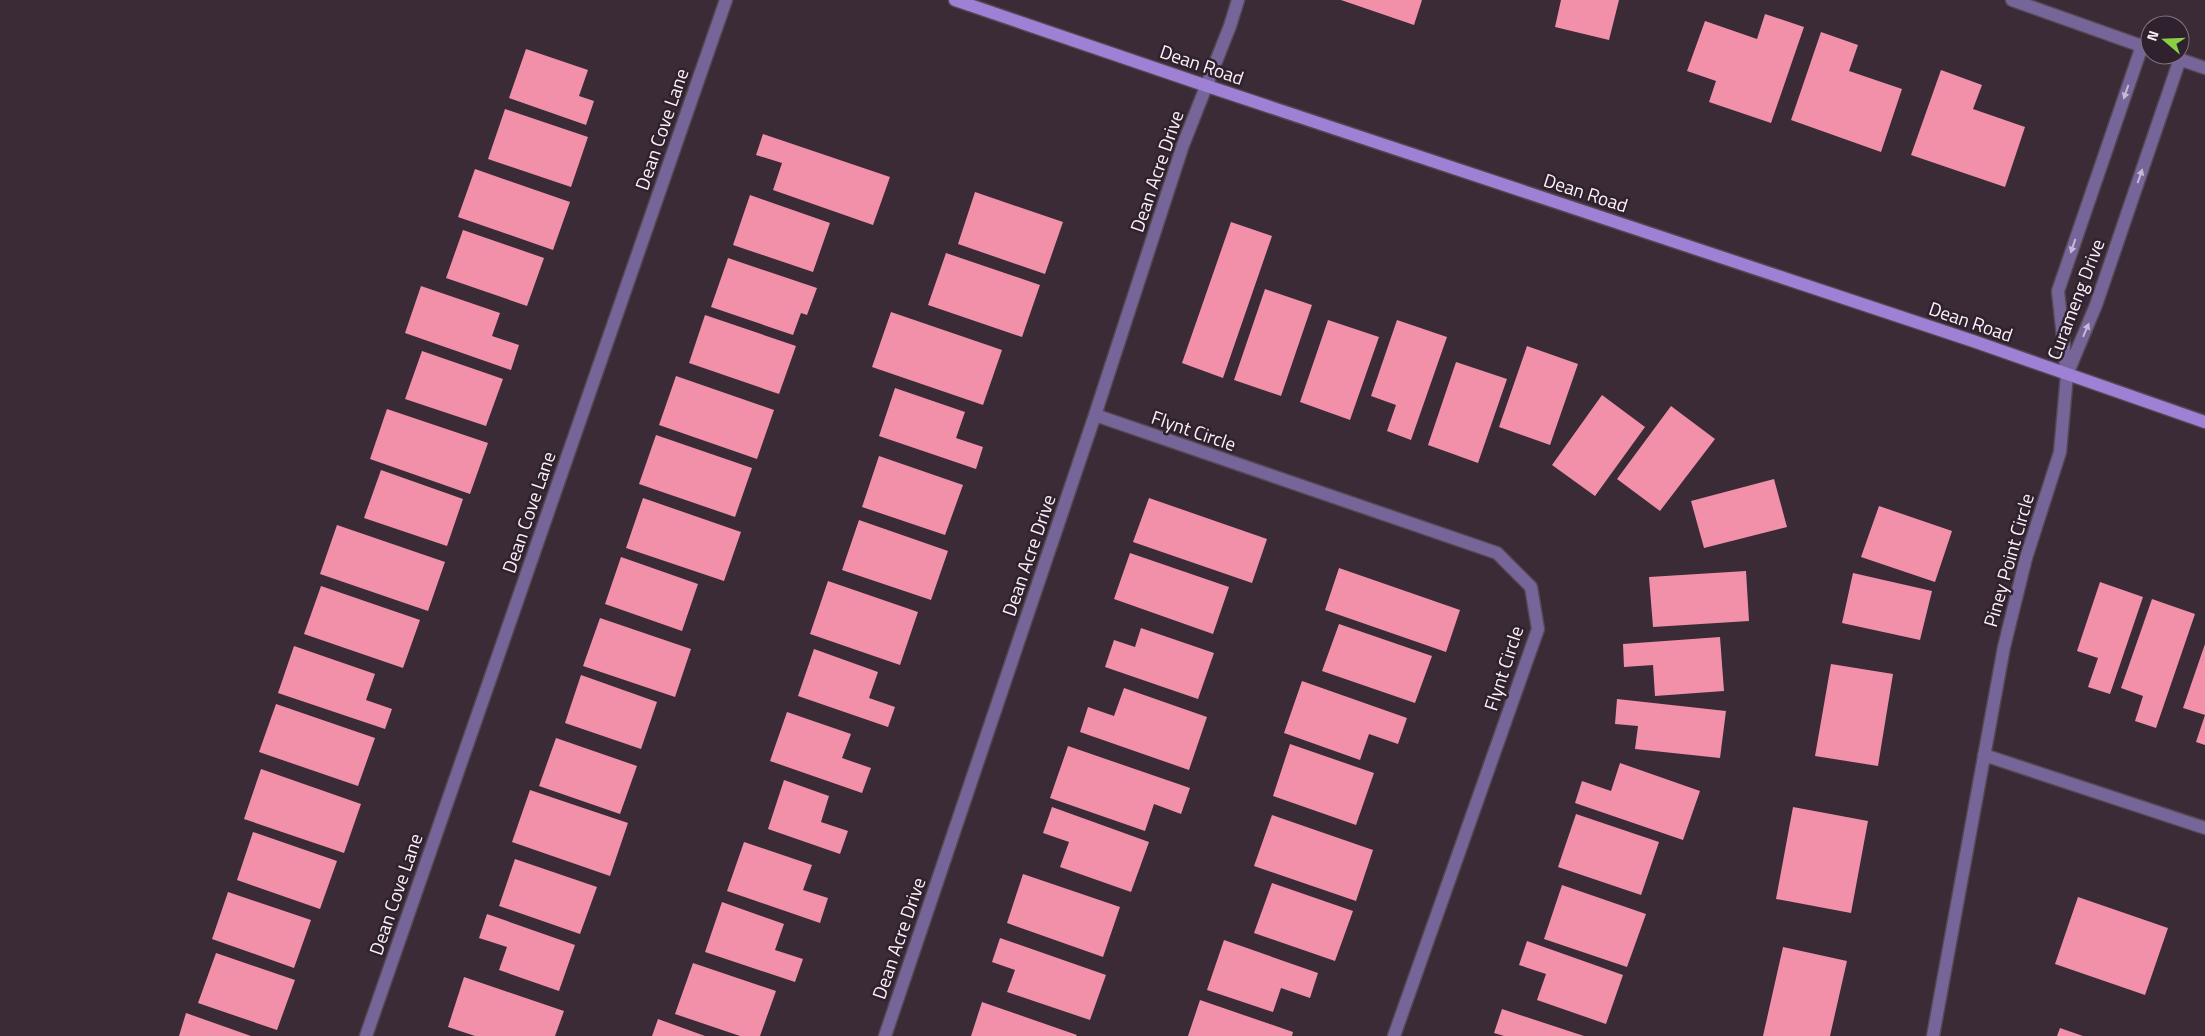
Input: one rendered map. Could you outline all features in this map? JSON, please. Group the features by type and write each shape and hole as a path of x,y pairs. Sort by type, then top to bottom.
{"main road":[{"name":"Dean Road","path":"956,0 1207,86 1973,341 2205,422"}],"street":[{"name":"Dean Cove Lane","path":"366,1036 726,0"},
{"name":"Dean Acre Drive","path":"884,1036 1094,415 1183,145 1207,86 1238,0"},
{"path":"2012,0 2140,46"},
{"path":"2190,63 2205,68"},
{"name":"Curameng Drive","path":"2067,375 2058,291 2140,65"},
{"name":"Curameng Drive","path":"2067,375 2096,305 2171,65"},
{"name":"Piney Point Circle","path":"1933,1036 2012,607 2038,517 2060,452 2067,375"},
{"name":"Flynt Circle","path":"1094,415 1497,553 1531,587 1538,629 1394,1036"},
{"path":"1984,755 2205,828"}],"building":[{"path":"1341,0 1422,0 1414,25"},
{"path":"1561,0 1619,0 1609,40 1555,27"},
{"path":"1765,14 1804,27 1771,123 1709,102 1716,81 1687,71 1705,21 1757,39"},
{"path":"1821,32 1858,45 1849,71 1902,89 1881,152 1791,120"},
{"path":"526,49 588,70 579,96 594,101 586,125 509,98"},
{"path":"1941,70 1982,85 1973,109 2025,127 2005,187 1911,155"},
{"path":"505,109 588,137 571,187 488,159"},
{"path":"763,134 890,177 873,225 773,190 782,163 756,155"},
{"path":"475,169 570,202 553,250 458,217"},
{"path":"975,192 1063,222 1045,274 958,244"},
{"path":"750,195 830,223 813,272 733,245"},
{"path":"1231,222 1272,236 1223,378 1182,363"},
{"path":"463,230 544,258 527,306 446,278"},
{"path":"946,253 1040,285 1022,337 928,305"},
{"path":"728,258 817,288 807,315 801,313 793,335 711,307"},
{"path":"421,286 500,313 492,336 519,345 511,370 405,333"},
{"path":"1265,289 1312,305 1281,396 1234,380"},
{"path":"891,312 1002,350 983,405 872,367"},
{"path":"705,315 796,346 779,394 689,363"},
{"path":"1328,320 1379,337 1350,420 1300,402"},
{"path":"1397,320 1447,337 1411,440 1387,431 1396,405 1371,396"},
{"path":"1527,346 1578,364 1550,445 1499,427"},
{"path":"422,351 503,379 486,426 405,399"},
{"path":"1456,362 1507,379 1478,463 1428,445"},
{"path":"676,376 774,410 757,459 659,425"},
{"path":"895,388 965,412 956,438 983,447 976,469 879,436"},
{"path":"1602,395 1645,427 1595,496 1552,465"},
{"path":"1671,406 1715,439 1660,511 1617,479"},
{"path":"387,409 488,443 470,494 370,459"},
{"path":"656,435 752,468 735,517 639,484"},
{"path":"879,456 963,485 945,535 862,507"},
{"path":"381,470 463,499 447,546 364,518"},
{"path":"1774,479 1787,527 1704,548 1691,501"},
{"path":"643,498 741,532 724,581 626,548"},
{"path":"1149,498 1267,539 1252,583 1133,542"},
{"path":"1879,506 1952,531 1935,582 1861,557"},
{"path":"859,520 948,551 931,600 842,570"},
{"path":"337,525 445,562 428,611 320,574"},
{"path":"1130,553 1229,587 1213,634 1114,599"},
{"path":"621,557 698,584 682,631 605,604"},
{"path":"1339,568 1460,610 1446,652 1325,610"},
{"path":"1746,571 1749,621 1653,627 1649,577"},
{"path":"1853,573 1932,591 1920,640 1842,623"},
{"path":"828,581 918,612 900,665 810,634"},
{"path":"2100,582 2143,597 2110,694 2088,687 2098,658 2077,651"},
{"path":"321,586 420,620 403,668 304,634"},
{"path":"2152,599 2195,614 2156,728 2135,721 2143,696 2121,688"},
{"path":"600,618 691,649 675,697 583,666"},
{"path":"1339,624 1432,656 1415,703 1322,671"},
{"path":"1141,628 1214,653 1198,699 1105,667 1114,640 1135,647"},
{"path":"1720,637 1724,691 1655,696 1653,665 1624,667 1623,644"},
{"path":"2205,644 2205,715 2183,708"},
{"path":"294,646 375,674 366,700 392,709 385,729 278,693"},
{"path":"814,649 878,672 869,698 895,707 888,727 798,696"},
{"path":"1831,664 1893,674 1878,766 1815,756"},
{"path":"581,675 657,702 641,749 565,723"},
{"path":"1302,681 1407,718 1398,744 1369,734 1360,760 1284,733"},
{"path":"1124,688 1207,717 1189,770 1080,732 1088,707 1114,716"},
{"path":"1617,699 1726,711 1720,758 1635,749 1638,726 1615,724"},
{"path":"276,704 375,738 358,786 259,752"},
{"path":"787,712 851,734 842,758 871,768 862,793 770,761"},
{"path":"2205,715 2205,745 2196,742"},
{"path":"556,738 637,766 620,814 539,786"},
{"path":"1290,744 1374,773 1356,825 1273,796"},
{"path":"1068,746 1190,788 1181,814 1154,804 1145,831 1050,798"},
{"path":"1620,763 1700,791 1683,840 1575,803 1582,781 1611,791"},
{"path":"261,769 361,804 344,853 244,819"},
{"path":"784,780 829,796 821,822 848,831 840,854 768,829"},
{"path":"530,790 628,823 610,876 512,842"},
{"path":"1052,807 1149,842 1131,892 1060,867 1069,842 1043,833"},
{"path":"1793,807 1868,821 1851,913 1776,899"},
{"path":"1576,814 1659,842 1641,895 1558,867"},
{"path":"1272,815 1373,850 1356,901 1254,866"},
{"path":"253,832 337,861 320,909 237,880"},
{"path":"744,842 812,865 803,890 828,898 820,923 727,891"},
{"path":"515,859 597,887 580,934 499,906"},
{"path":"1023,874 1120,907 1103,957 1007,923"},
{"path":"1272,883 1353,911 1335,961 1254,933"},
{"path":"1562,885 1646,914 1627,967 1544,939"},
{"path":"228,892 311,920 294,968 212,939"},
{"path":"2078,897 2168,928 2145,995 2055,964"},
{"path":"722,902 784,924 775,950 803,959 795,982 705,952"},
{"path":"487,914 575,945 559,991 499,970 507,947 479,938"},
{"path":"1000,938 1106,975 1090,1020 1007,992 1015,970 992,962"},
{"path":"1224,940 1318,973 1310,998 1281,988 1273,1012 1207,990"},
{"path":"1527,941 1623,975 1606,1024 1537,1000 1546,974 1519,965"},
{"path":"1783,947 1847,961 1830,1036 1763,1036"},
{"path":"216,953 295,980 277,1030 198,1003"},
{"path":"693,963 776,991 760,1036 740,1036 675,1014"},
{"path":"464,977 564,1011 555,1036 475,1036 448,1027"},
{"path":"1200,1000 1293,1032 1292,1036 1188,1036"},
{"path":"982,1002 1077,1035 971,1036"},
{"path":"1502,1009 1584,1036 1504,1036 1494,1033"},
{"path":"186,1013 251,1036 179,1036"},
{"path":"658,1019 705,1036 652,1036"},
{"path":"2060,1028 2083,1036 2057,1036"}]}
